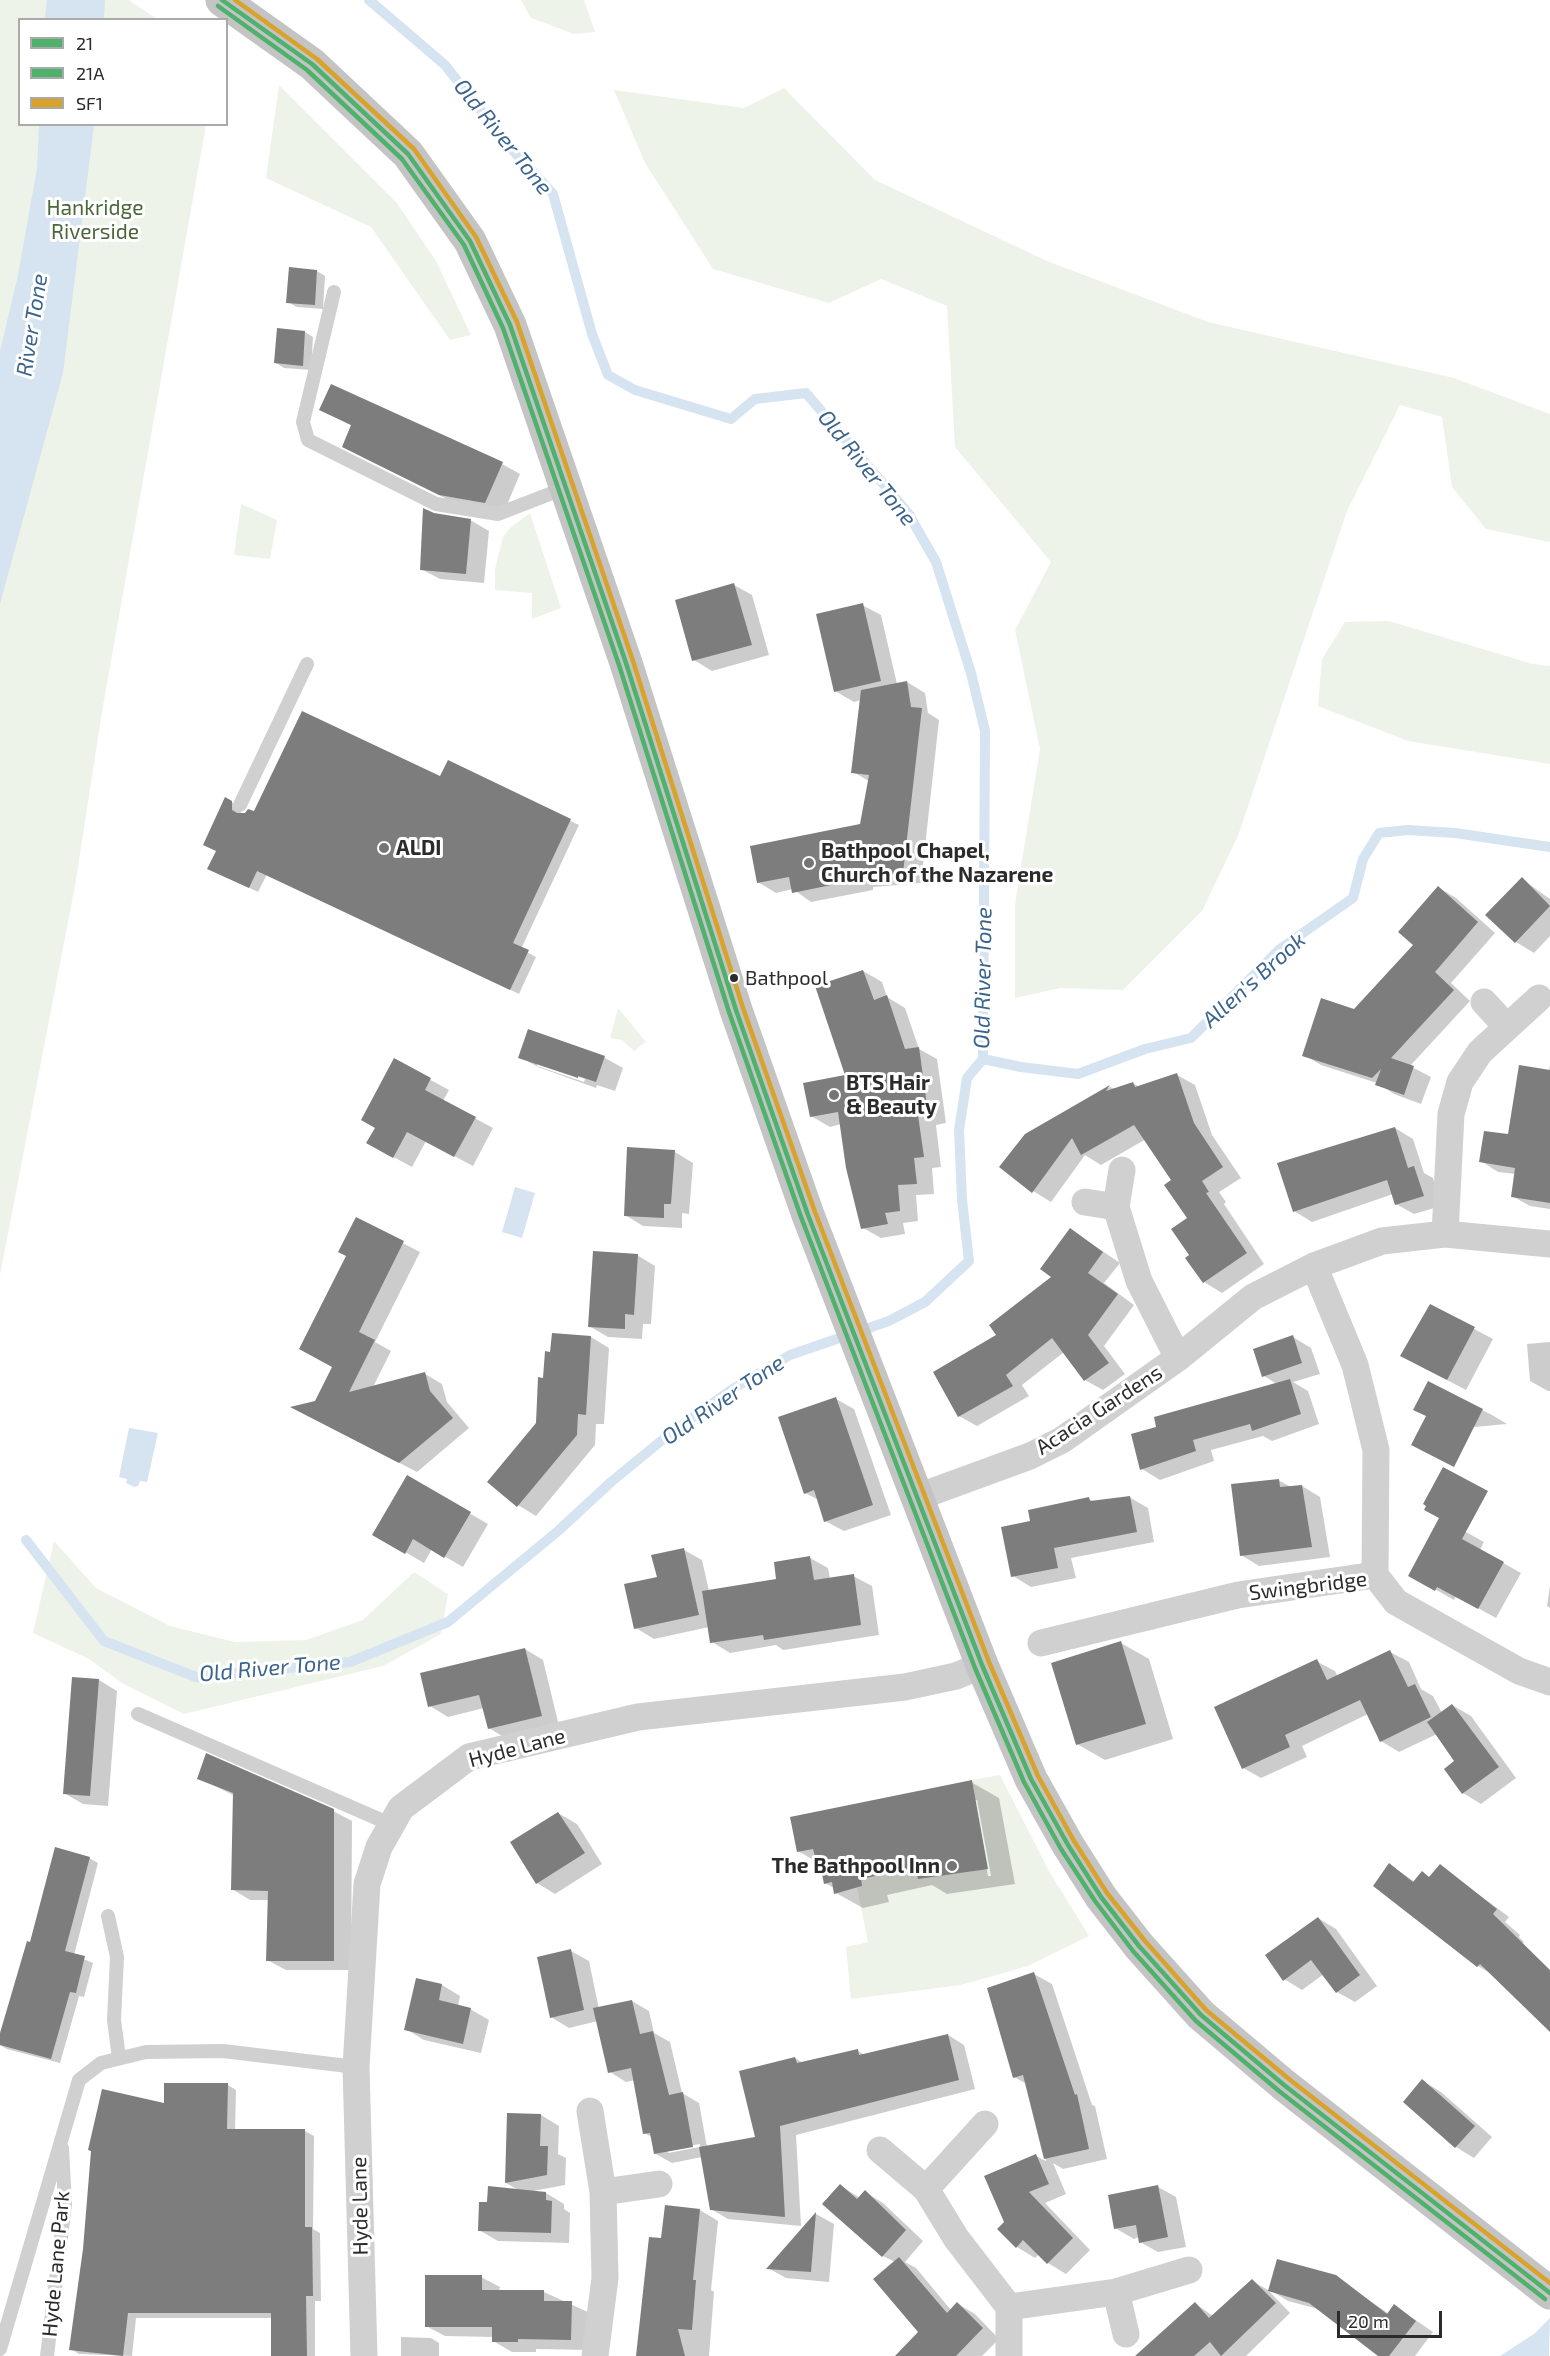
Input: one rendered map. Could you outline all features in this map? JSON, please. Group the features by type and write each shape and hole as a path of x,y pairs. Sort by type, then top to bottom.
{"main road":[{"path":"222,0 312,64 408,154 471,241 510,325 626,663 736,1010 819,1245 982,1665 1031,1779 1068,1845 1101,1897 1139,1946 1193,2007 1284,2085 1545,2289"}],"street":[{"path":"1444,1234 1451,1114 1460,1082 1480,1052 1539,998"},
{"path":"1484,1002 1506,1026"},
{"name":"Acacia Gardens","path":"1122,1170 1116,1207 1139,1281 1178,1358"},
{"path":"1085,1202 1116,1207"},
{"name":"Acacia Gardens","path":"918,1497 1030,1456 1062,1440 1178,1358 1253,1297 1314,1266 1382,1241 1444,1234 1550,1244"},
{"path":"1314,1266 1355,1365 1376,1450 1375,1575"},
{"name":"Swingbridge","path":"1041,1643 1238,1595 1375,1575 1396,1602 1519,1671 1550,1682"},
{"name":"Hyde Lane","path":"364,2356 356,2067 367,1884 390,1824 400,1808 469,1757 638,1717 905,1687 956,1676 982,1665"},
{"path":"590,2110 603,2192 605,2278 595,2356"},
{"path":"926,2189 985,2124"},
{"path":"880,2150 926,2189 956,2238 1009,2307 1009,2356"},
{"path":"603,2192 659,2184"},
{"path":"1009,2307 1116,2292 1189,2270"},
{"path":"1116,2292 1126,2334"}],"lane":[{"path":"334,292 303,422 308,440 436,504 498,514 567,487"},
{"path":"240,805 307,664"},
{"path":"138,1714 390,1824"},
{"path":"108,1916 117,1957 114,2020 119,2058"},
{"name":"Hyde Lane Park","path":"0,2349 78,2080 101,2062 146,2052 223,2051 356,2067"},
{"name":"Hyde Lane Park","path":"47,2356 65,2204 62,2137"}],"green space":[{"name":"Hankridge Riverside","path":"0,0 129,0 156,18 18,18 18,126 206,126 102,712 75,886 0,1275"},
{"path":"521,0 584,0 595,32 574,34 531,18"},
{"path":"279,85 397,203 436,261 471,335 450,340 371,227 266,178"},
{"path":"784,88 875,180 1047,261 1208,322 1454,378 1550,414 1550,542 1486,529 1452,487 1442,417 1400,405 1347,511 1238,836 1202,911 1123,990 1060,988 1015,998 1015,904 1040,749 1015,630 1051,562 955,447 947,306 881,279 829,303 713,269 645,163 614,90 744,108"},
{"path":"241,504 277,520 270,559 234,555"},
{"path":"530,513 561,608 532,619 532,593 495,590 495,569 503,537 510,528"},
{"path":"1389,621 1533,664 1550,666 1550,764 1408,741 1318,706 1322,659 1345,622"},
{"path":"618,1008 646,1042 634,1051 622,1040 610,1038"},
{"path":"54,1541 96,1588 170,1626 235,1642 306,1640 363,1620 414,1572 448,1594 441,1634 383,1666 184,1714 122,1683 89,1659 33,1633"},
{"path":"1000,1775 1049,1871 1089,1936 1028,1966 961,1985 851,1999 846,1947 868,1942 857,1888 862,1886 861,1879 869,1877 871,1858 957,1874 988,1868 972,1780"}],"water":[{"path":"47,0 105,0 104,18 45,18"},
{"name":"River Tone","path":"39,126 94,126 63,373 0,604 0,351 18,275 37,168"},
{"path":"515,1187 535,1193 522,1238 502,1232"},
{"path":"129,1428 158,1433 147,1482 140,1481 138,1486 134,1487 126,1483 127,1479 119,1477"},
{"path":"1550,2318 1549,2356 1500,2356 1534,2334"}],"building":[{"path":"289,267 317,270 315,305 286,303"},
{"path":"277,328 305,331 303,366 274,363"},
{"path":"331,384 503,462 485,503 439,495 342,447 351,425 319,410"},
{"path":"423,508 434,513 471,519 466,574 420,570"},
{"path":"734,583 752,645 692,661 675,600"},
{"path":"863,603 881,681 834,692 816,614"},
{"path":"907,681 911,707 922,708 903,873 856,878 856,880 792,893 789,877 757,883 750,846 860,824 869,775 851,773 861,690"},
{"name":"ALDI","path":"302,711 440,776 448,760 571,819 513,943 529,950 510,990 257,871 249,888 207,869 216,851 203,845 225,797 232,801 232,810 237,813 245,813 248,809 254,811"},
{"path":"1522,877 1550,906 1515,943 1485,915"},
{"path":"1438,886 1478,922 1435,972 1454,990 1391,1058 1414,1066 1404,1095 1375,1085 1381,1069 1372,1078 1302,1056 1321,998 1354,1009 1413,945 1398,932"},
{"path":"863,970 874,1000 887,995 905,1049 919,1047 928,1113 918,1115 924,1157 914,1158 917,1184 898,1185 900,1211 885,1213 888,1224 861,1229 846,1168 838,1112 810,1117 803,1083 845,1075 815,986"},
{"path":"528,1029 605,1056 596,1082 518,1058"},
{"path":"394,1058 431,1078 425,1090 476,1117 454,1157 407,1132 393,1158 366,1143 375,1128 361,1120"},
{"path":"1519,1065 1550,1070 1550,1203 1511,1197 1515,1168 1479,1162 1484,1131 1508,1134"},
{"path":"1177,1073 1194,1123 1223,1167 1202,1181 1209,1192 1206,1193 1247,1253 1203,1283 1185,1258 1189,1255 1171,1229 1187,1218 1164,1185 1171,1180 1134,1125 1081,1155 1072,1138 1032,1193 999,1167 1025,1134 1110,1085 1106,1091 1133,1082 1135,1087"},
{"path":"1395,1127 1408,1168 1414,1166 1424,1196 1395,1205 1387,1180 1293,1212 1277,1163"},
{"path":"627,1147 675,1150 671,1204 664,1204 664,1218 624,1216"},
{"path":"356,1217 404,1241 359,1332 375,1340 349,1392 425,1372 430,1391 453,1418 399,1463 290,1407 315,1401 332,1367 299,1349 346,1256 338,1252"},
{"path":"1070,1228 1103,1252 1088,1273 1118,1294 1088,1335 1109,1363 1084,1381 1052,1338 1006,1375 1013,1386 958,1417 933,1372 996,1335 989,1325 1051,1277 1040,1269"},
{"path":"593,1251 638,1254 634,1315 625,1314 625,1329 588,1327"},
{"path":"1430,1304 1475,1327 1447,1380 1400,1356"},
{"path":"552,1333 591,1336 586,1415 578,1414 577,1435 517,1507 487,1482 536,1423 538,1377 543,1378 545,1351 550,1352"},
{"path":"1293,1335 1302,1363 1262,1377 1253,1349"},
{"path":"1290,1379 1301,1414 1252,1431 1250,1424 1193,1440 1196,1451 1140,1470 1131,1434 1156,1427 1154,1417"},
{"path":"1428,1381 1483,1409 1454,1467 1411,1445 1426,1416 1413,1410"},
{"path":"836,1397 873,1505 824,1522 814,1490 804,1494 778,1417"},
{"path":"1443,1467 1488,1491 1462,1539 1504,1562 1478,1609 1437,1587 1435,1591 1408,1576 1439,1518 1424,1510 1426,1506 1423,1504"},
{"path":"407,1475 471,1512 444,1558 413,1539 405,1554 372,1535"},
{"path":"1279,1479 1280,1487 1302,1485 1312,1547 1240,1556 1231,1484"},
{"path":"1130,1496 1137,1532 1054,1548 1058,1568 1011,1577 1001,1527 1030,1521 1028,1510 1089,1497 1090,1501"},
{"path":"684,1548 699,1615 634,1629 624,1584 657,1577 651,1555"},
{"path":"810,1556 814,1580 854,1574 861,1625 764,1640 763,1635 710,1643 702,1591 776,1579 774,1562"},
{"path":"1121,1641 1146,1724 1076,1745 1051,1663"},
{"path":"525,1648 542,1716 488,1729 479,1695 428,1707 420,1673"},
{"path":"1390,1650 1408,1687 1415,1684 1431,1717 1380,1742 1360,1700 1285,1735 1290,1747 1242,1769 1214,1707 1317,1659 1327,1680"},
{"path":"72,1677 99,1679 90,1796 63,1794"},
{"path":"1452,1704 1499,1767 1462,1794 1444,1769 1454,1761 1427,1722"},
{"path":"206,1753 334,1809 334,1961 266,1961 268,1891 231,1890 233,1793 197,1779"},
{"name":"The Bathpool Inn","path":"972,1780 988,1869 918,1879 916,1867 861,1879 862,1886 834,1894 832,1882 824,1884 819,1860 816,1860 813,1849 797,1852 790,1817"},
{"path":"558,1812 585,1853 536,1884 510,1842"},
{"path":"55,1847 90,1857 65,1951 85,1956 76,1993 70,1992 51,2059 0,2045 0,2033 27,1941 30,1942"},
{"path":"1389,1863 1413,1882 1422,1871 1429,1877 1440,1864 1497,1909 1493,1914 1550,1970 1550,2032 1480,1964 1477,1967 1373,1886"},
{"path":"1318,1917 1360,1975 1336,1993 1311,1960 1283,1981 1265,1955"},
{"path":"571,1949 584,2010 550,2018 537,1957"},
{"path":"1034,1972 1075,2095 1077,2094 1089,2149 1044,2159 1023,2075 1013,2078 987,1988"},
{"path":"416,1978 442,1984 439,2000 471,2008 463,2044 404,2030"},
{"path":"632,2000 640,2034 653,2031 669,2095 683,2092 693,2147 654,2154 650,2133 643,2134 631,2068 608,2073 593,2008"},
{"path":"948,2034 959,2080 780,2126 785,2217 710,2210 699,2147 755,2137 739,2071 795,2057 797,2063 858,2049 859,2055"},
{"path":"1422,2079 1475,2126 1455,2148 1403,2102"},
{"path":"164,2083 228,2083 227,2129 305,2129 305,2227 312,2227 313,2296 306,2296 307,2356 271,2356 271,2313 128,2313 123,2356 69,2350 83,2249 91,2151 88,2150 102,2089 164,2103"},
{"path":"507,2113 541,2114 540,2146 548,2146 547,2175 505,2183"},
{"path":"1036,2154 1049,2184 1029,2192 1073,2238 1047,2264 1023,2240 1016,2248 997,2229 1004,2222 984,2176"},
{"path":"840,2184 857,2199 865,2190 906,2230 882,2257 822,2204"},
{"path":"1158,2185 1168,2237 1139,2243 1136,2225 1114,2229 1108,2195"},
{"path":"488,2186 546,2192 546,2200 552,2201 551,2233 478,2231 479,2202 487,2202"},
{"path":"665,2205 700,2209 693,2280 696,2280 692,2330 678,2329 685,2356 636,2356 649,2237 661,2238"},
{"path":"816,2212 811,2272 766,2269"},
{"path":"899,2257 947,2313 957,2302 983,2328 956,2356 895,2356 918,2332 873,2279"},
{"path":"1277,2259 1336,2275 1387,2314 1394,2304 1416,2321 1389,2356 1378,2356 1309,2303 1268,2291"},
{"path":"425,2275 482,2275 482,2290 544,2290 544,2301 572,2301 571,2340 518,2339 518,2342 492,2342 492,2327 425,2327"},
{"path":"1252,2279 1276,2303 1221,2356 1210,2342 1194,2356 1135,2356 1195,2302 1209,2318"}],"waterway":[{"name":"Old River Tone","path":"26,1540 104,1641 196,1677 350,1662 448,1622 558,1531 611,1482 667,1436 731,1390 790,1355 889,1321 925,1302 969,1261 962,1200 959,1130 967,1078 983,1059 985,731 971,673 936,562 908,513 806,393 755,399 731,419 635,390 608,375 592,334 553,194 509,146 445,65 369,0"},
{"name":"Allen's Brook","path":"983,1059 1021,1067 1078,1074 1145,1049 1191,1038 1280,949 1353,898 1363,859 1379,833 1408,830 1455,833 1550,847"}],"transit line":[{"name":"21","path":"222,0 312,64 408,154 470,241 510,325 626,663 736,1010 808,1215 982,1665 1031,1779 1068,1845 1101,1897 1139,1946 1201,2015 1284,2085 1550,2293"},
{"name":"SF1","path":"235,0 317,59 414,149 476,237 517,322 633,661 743,1008 815,1212 989,1662 1038,1776 1074,1841 1107,1893 1145,1941 1206,2010 1289,2079 1550,2283"},
{"name":"21A","path":"218,6 307,70 402,159 464,245 503,328 619,665 729,1012 801,1217 975,1668 1024,1782 1061,1849 1095,1901 1133,1951 1196,2021 1279,2091 1545,2299"}],"place":[{"name":"ALDI","path":"384,848"},
{"name":"Bathpool Chapel, Church of the Nazarene","path":"809,863"},
{"name":"Bathpool","path":"734,978"},
{"name":"BTS Hair & Beauty","path":"834,1095"},
{"name":"The Bathpool Inn","path":"952,1866"}]}
